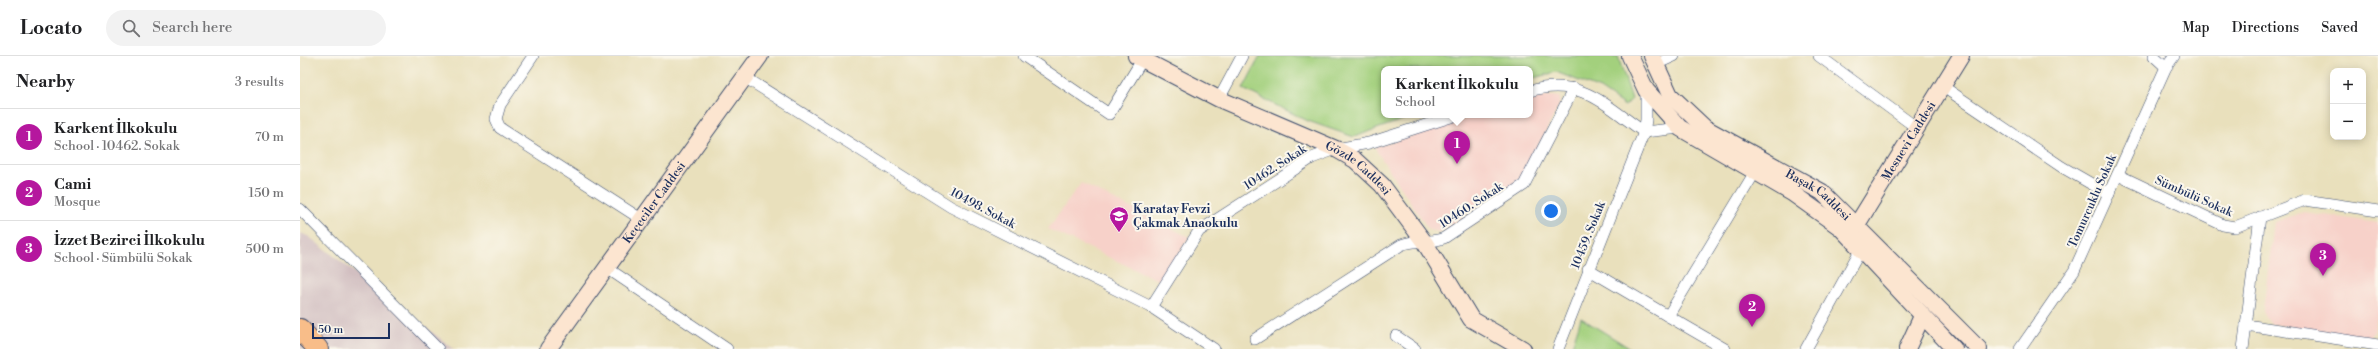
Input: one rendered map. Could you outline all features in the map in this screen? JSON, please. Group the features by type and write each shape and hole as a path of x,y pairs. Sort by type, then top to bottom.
{"highway":[{"path":"300,329 318,349"}],"street":[{"path":"533,56 500,105 496,119 500,128 641,219"},
{"name":"Keçeciler Caddesi","path":"548,349 641,219 746,78 760,56"},
{"path":"1024,56 1109,114 1139,58"},
{"path":"1219,99 1242,56"},
{"name":"Başak Caddesi","path":"1630,56 1646,90 1680,128 1792,193 1841,228 1954,349"},
{"path":"1654,60 1674,56"},
{"path":"1819,56 1917,128"},
{"name":"Mesnevi Caddesi","path":"1856,226 1961,56"},
{"path":"2154,56 2166,67"},
{"name":"Tomurcuklu Sokak","path":"2020,349 2074,271 2166,67 2174,56"},
{"name":"Gözde Caddesi","path":"1139,58 1219,99 1336,149 1355,160 1374,176 1425,243 1471,319 1522,349"},
{"name":"Başak Caddesi","path":"1654,60 1670,94 1705,128 1822,192 1979,349"},
{"name":"10498. Sokak","path":"746,78 951,207 1151,307 1214,349"},
{"path":"1533,91 1557,86 1574,88 1593,97 1644,132 1680,128"},
{"path":"1942,86 2062,167 2109,194"},
{"name":"10460. Sokak","path":"1255,339 1401,245 1409,242 1425,243 1444,238 1524,184 1574,88"},
{"name":"10459. Sokak","path":"1558,349 1588,269 1644,132 1646,120 1646,90"},
{"name":"10462. Sokak","path":"1151,307 1199,231 1312,158 1336,149 1369,143 1448,118"},
{"path":"1668,316 1755,172"},
{"name":"Sümbülü Sokak","path":"2118,175 2223,225 2235,227 2305,200 2378,211"},
{"path":"300,210 438,349"},
{"path":"2243,349 2260,217"},
{"path":"1806,349 1861,249"},
{"path":"607,268 727,349"},
{"path":"1588,269 1725,349"},
{"path":"1907,349 1922,316"},
{"path":"2246,325 2378,344 2377,349"},
{"path":"1396,336 1415,349"}],"shaded area":[{"path":"1551,96 1560,97 1559,106 1521,179 1440,232 1429,230 1376,150 1376,147 1468,118 1533,118 1533,99"},
{"name":"Karatay Fevzi Çakmak Anaokulu","path":"1081,183 1189,237 1162,282 1048,229"},
{"path":"2304,212 2378,223 2378,314 2374,332 2369,338 2365,339 2271,324 2263,312 2274,222"},
{"path":"300,233 308,236 454,349 300,349"}],"green space":[{"path":"1260,56 1618,56 1632,99 1625,106 1600,89 1556,72 1533,78 1533,66 1381,66 1381,118 1408,118 1354,137 1308,121 1243,89"},
{"path":"1581,318 1631,349 1571,349"}],"place":[{"name":"Karkent İlkokulu","path":"1457,164"},
{"name":"Karatay Fevzi Çakmak Anaokulu","path":"1119,233"},
{"name":"İzzet Bezirci İlkokulu","path":"2323,276"},
{"name":"Cami","path":"1752,327"}]}
